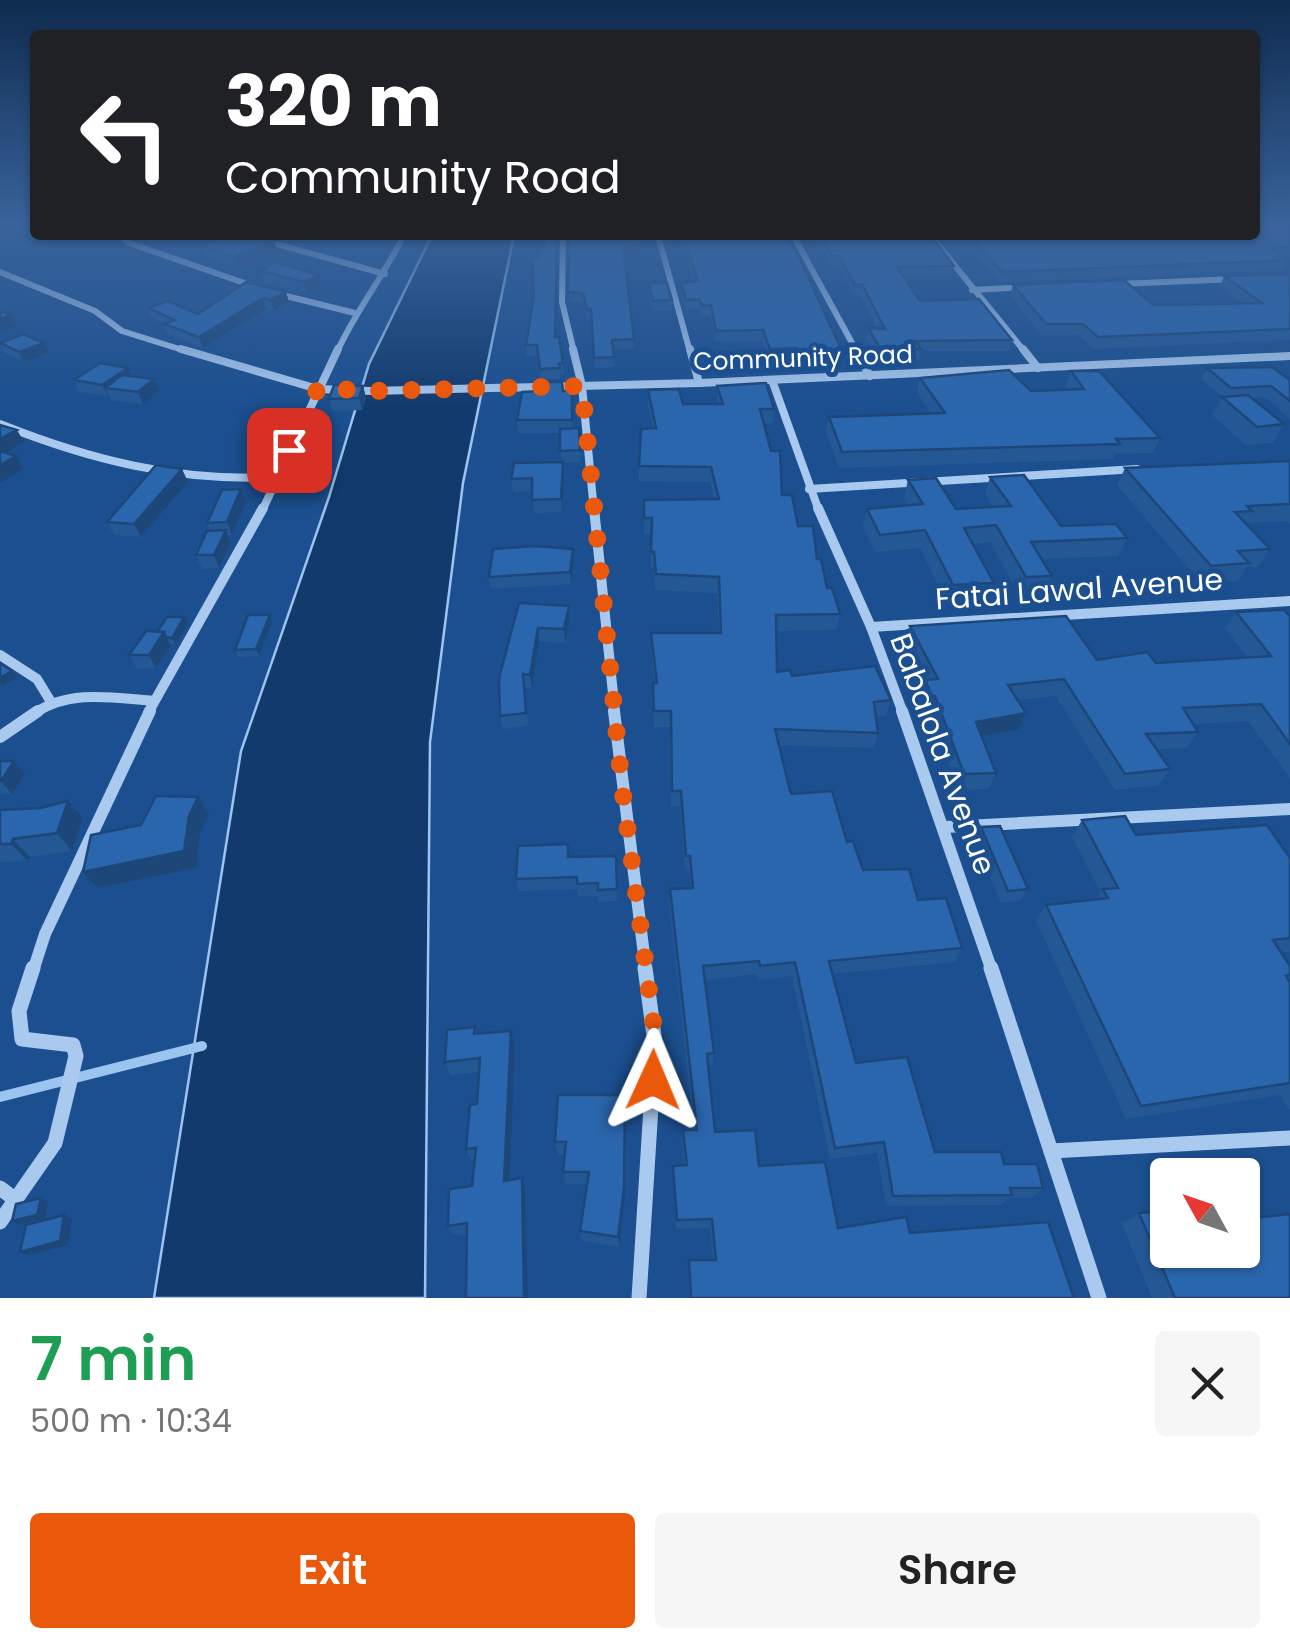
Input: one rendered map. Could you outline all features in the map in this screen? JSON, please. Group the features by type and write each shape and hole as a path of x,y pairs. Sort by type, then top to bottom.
{"street":[{"name":"Community Road","path":"35,287 95,311 122,330 318,388 371,391 698,383 1290,356"},
{"path":"252,287 256,288"},
{"path":"0,1222 6,1192 35,1174 55,1143 76,1056 73,1045 22,1038 18,1011 46,934 154,701 245,546 318,388 356,314 376,287"},
{"path":"562,287 562,302 582,386 622,787 656,1043 640,1298"},
{"path":"672,287 698,383"},
{"path":"821,287 870,376"},
{"path":"969,287 1038,368"},
{"path":"972,290 1032,287"},
{"path":"270,292 356,314"},
{"name":"Babalola Avenue","path":"772,380 809,489 870,627 944,827 1099,1298"},
{"path":"0,424 156,474 241,480 276,477"},
{"path":"809,489 1148,469"},
{"name":"Fatai Lawal Avenue","path":"870,627 1290,601"},
{"path":"1270,602 1280,614"},
{"path":"0,655 34,676 51,702"},
{"path":"0,737 51,702 82,696 154,701"},
{"path":"944,827 1290,808"},
{"path":"1051,1150 1290,1138"}],"water":[{"path":"407,287 503,287 463,483 430,742 425,1298 154,1298 241,751 329,497 369,364"}],"building":[{"path":"239,287 286,292 270,300 263,298 199,337 164,324 174,320 148,308 168,301 198,314"},
{"path":"534,287 556,287 555,337 559,337 563,363 560,368 540,369 537,345 526,345"},
{"path":"568,287 628,287 634,339 612,340 614,357 594,358 591,309 587,310 583,293 568,292"},
{"path":"650,287 668,287 672,300 653,301"},
{"path":"682,287 812,287 843,353 799,354 796,348 770,349 763,330 716,331 711,305 702,306 699,299 686,300"},
{"path":"863,287 910,287 920,301 979,299 1012,340 915,341 921,349 880,348 868,328 885,329"},
{"path":"1014,287 1132,287 1153,305 1262,303 1239,287 1290,287 1290,329 1098,337 1083,324 1046,324"},
{"path":"23,334 44,343 19,352 0,343"},
{"path":"100,363 128,368 102,385 74,380"},
{"path":"1272,367 1290,380 1290,401 1271,386 1231,388 1207,368"},
{"path":"1009,370 1031,391 1084,389 1071,371 1099,371 1160,438 1116,439 1120,444 842,452 829,417 945,413 920,378"},
{"path":"122,375 154,379 138,392 105,388"},
{"path":"541,382 562,382 563,391 572,390 572,420 517,420 522,392 542,391"},
{"path":"766,383 774,409 760,409 771,451 780,451 782,495 792,495 798,526 813,526 817,559 821,559 827,588 832,588 840,614 776,615 777,672 790,670 792,676 875,666 891,700 874,702 878,733 775,729 790,791 832,791 847,842 853,841 863,870 909,869 918,900 946,898 962,948 829,961 856,1063 907,1057 935,1152 1001,1152 1004,1164 1037,1164 1043,1188 1010,1188 1012,1195 893,1196 884,1142 835,1148 795,962 703,966 714,1053 707,1054 715,1132 755,1130 759,1166 825,1162 838,1228 906,1217 910,1233 1048,1222 1074,1298 691,1298 689,1260 716,1260 712,1219 677,1220 673,1166 687,1165 683,1130 697,1130 670,889 693,888 690,856 686,856 681,791 672,791 671,711 654,711 653,683 657,683 651,633 721,633 719,577 656,574 651,552 652,518 644,518 644,500 719,499 711,467 639,466 641,429 656,428 648,390 679,389 683,404 723,404 717,386"},
{"path":"334,385 363,386 359,398 329,399"},
{"path":"1248,395 1284,424 1257,427 1222,397"},
{"path":"0,425 17,430 0,439"},
{"path":"579,428 580,450 560,451 560,429"},
{"path":"293,448 312,448 296,482 276,480"},
{"path":"0,451 16,456 0,465"},
{"path":"1290,461 1290,504 1247,506 1252,511 1235,512 1270,549 1238,551 1249,563 1211,566 1125,468"},
{"path":"563,462 561,499 532,500 532,478 511,479 514,463"},
{"path":"156,465 182,469 134,524 107,522"},
{"path":"1024,475 1061,526 1116,524 1127,538 1031,542 1052,576 1026,577 996,525 964,528 994,583 953,585 925,530 880,535 867,509 923,504 908,480 936,478 956,509 1011,506 990,477"},
{"path":"241,489 227,522 207,523 222,490"},
{"path":"226,530 214,555 196,555 207,531"},
{"path":"493,549 573,549 570,572 489,577"},
{"path":"519,603 569,606 564,629 538,628 530,675 523,674 526,713 500,716 499,678"},
{"path":"1284,610 1290,616 1290,744 1261,704 1183,708 1198,732 1146,734 1170,769 1125,774 1064,679 1008,685 1026,713 976,722 996,773 964,774 935,696 925,680 938,679 910,626 1066,616 1097,660 1147,652 1156,663 1271,656 1236,612"},
{"path":"248,615 270,615 256,649 235,650"},
{"path":"167,617 184,617 172,638 157,632"},
{"path":"146,631 164,632 149,655 129,655"},
{"path":"0,663 12,671 0,678"},
{"path":"0,761 14,761 1,781 0,781"},
{"path":"156,796 198,797 189,816 184,851 83,872 91,835 141,825"},
{"path":"68,801 57,833 0,844 0,810 40,808"},
{"path":"1125,816 1136,835 1267,825 1290,858 1290,938 1273,940 1290,966 1290,975 1286,976 1290,983 1290,1083 1141,1106 1046,905 1108,898 1103,889 1118,888 1082,820"},
{"path":"1000,826 1028,889 1008,891 981,827"},
{"path":"568,844 568,857 616,856 617,889 598,890 598,883 577,884 577,877 516,879 518,846"},
{"path":"475,1027 474,1034 511,1031 504,1181 522,1178 524,1298 466,1298 467,1223 448,1226 449,1189 472,1186 476,1148 466,1149 470,1105 477,1104 480,1058 445,1062 447,1030"},
{"path":"558,1095 625,1095 624,1188 618,1237 580,1231 589,1172 563,1172 566,1142 555,1142"},
{"path":"41,1198 37,1215 12,1221 16,1204"},
{"path":"1150,1212 1150,1239 1139,1213"},
{"path":"1290,1214 1290,1298 1175,1298 1162,1268 1260,1268 1260,1217"},
{"path":"64,1215 60,1241 20,1252 26,1225"}],"waterway":[{"path":"0,1097 202,1046"}],"route":[{"path":"289,450 318,388 371,391 582,386 622,787 656,1043 653,1080"}]}
